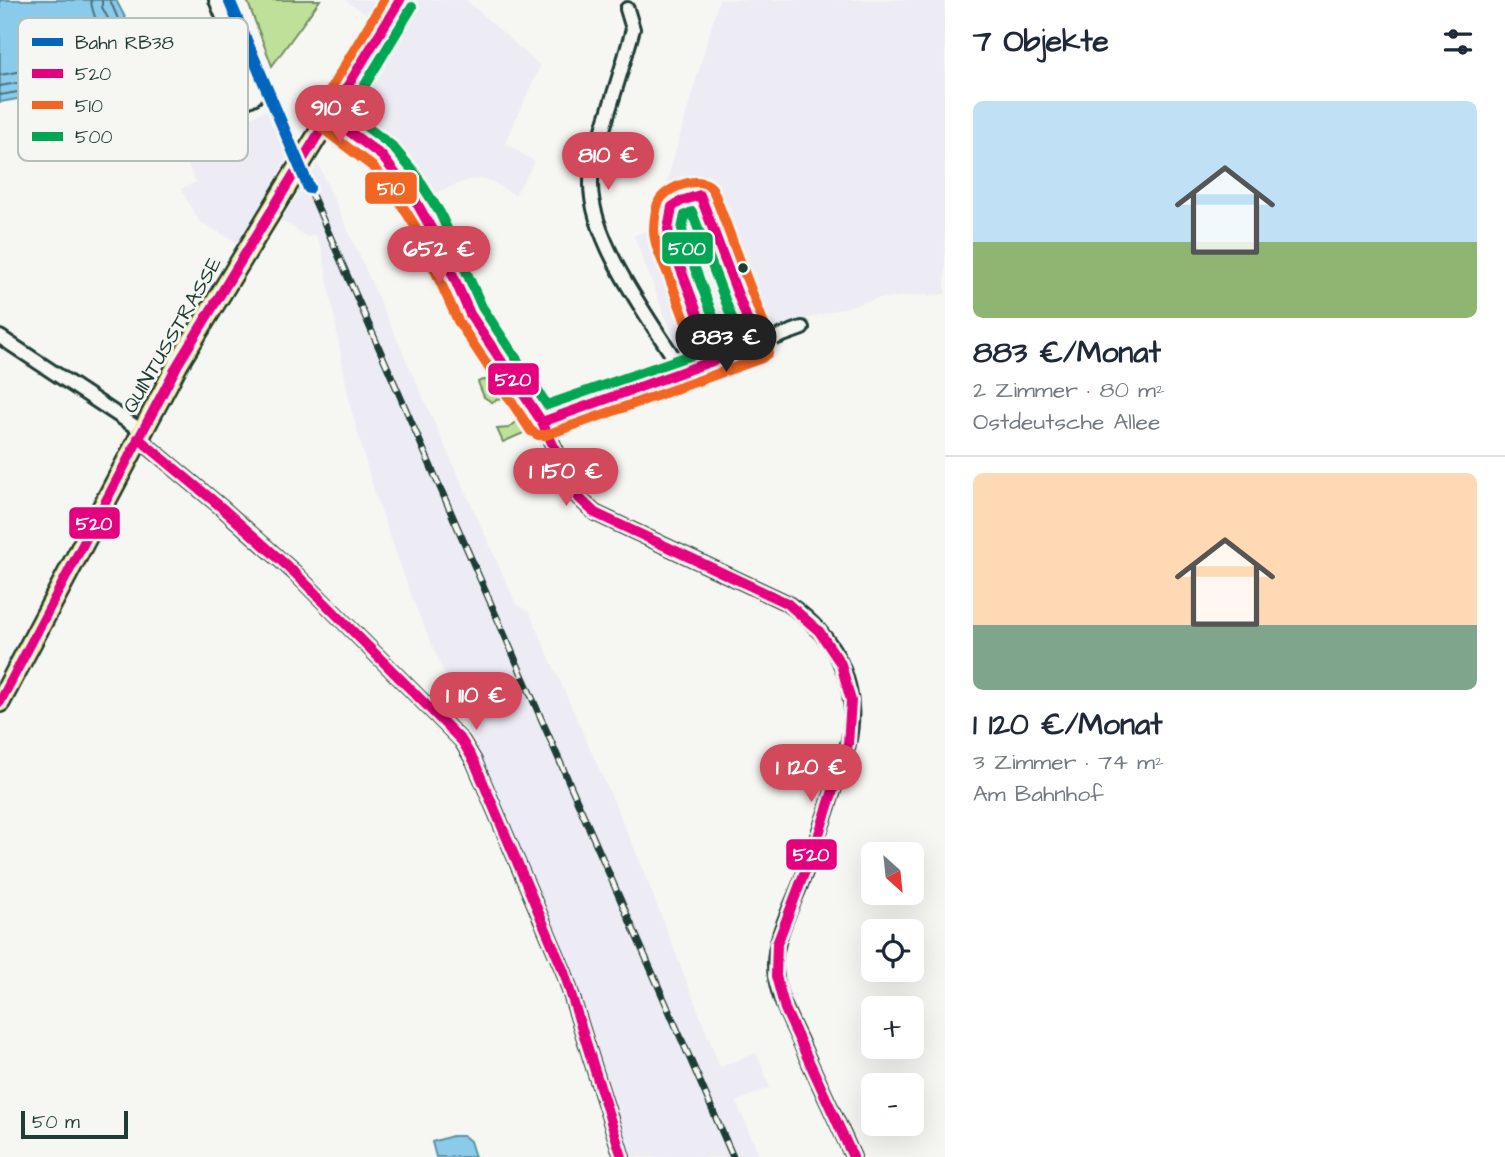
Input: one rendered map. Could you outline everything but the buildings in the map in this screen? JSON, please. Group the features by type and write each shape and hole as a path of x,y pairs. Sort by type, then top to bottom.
{"main road":[{"name":"QUINTUSSTRASSE","path":"0,702 178,364 400,0"}],"street":[{"path":"216,0 223,18"},
{"path":"627,9 634,29 594,159 590,182 593,210 601,236 614,262 683,373"},
{"path":"248,80 255,97 248,100"},
{"path":"330,117 382,156 402,180 427,219 470,314 542,422 578,496 588,508 787,603 806,615 835,651 852,696 848,744 812,855 780,936 775,968 783,1002 853,1157"},
{"path":"542,422 802,328"},
{"path":"0,337 140,435 295,573 462,741 474,761 564,972 622,1157"}],"shaded area":[{"path":"345,0 385,0 373,19"},
{"path":"418,0 466,0 540,66 505,143 535,162 515,195 487,179 468,180 430,195 395,140 363,114 361,94"},
{"path":"719,0 945,0 945,294 879,298 780,326 684,365 634,236 654,227"},
{"path":"268,109 288,155 242,245 199,221 181,189 196,182 186,161 248,161 248,119"},
{"path":"318,164 516,604 529,612 636,852 720,1067 756,1053 770,1087 736,1102 760,1157 627,1157 572,967 414,603 374,491 350,405 322,249 316,235 307,237 281,220"}],"green space":[{"path":"247,0 320,0 272,66"},
{"path":"482,380 498,385 508,399 501,398 492,402 484,397 478,382"},
{"path":"516,422 528,431 503,442 497,429 509,428"}],"water":[{"path":"0,0 116,0 125,18 18,18 18,99 0,102"},
{"path":"452,1136 464,1136 470,1141 475,1157 436,1157 432,1142"}],"railway":[{"path":"309,188 733,1157"}],"rail line":[{"name":"RB38","path":"229,0 237,18"},
{"name":"RB38","path":"248,45 309,188"}],"transit line":[{"name":"510","path":"384,0 318,110 317,122 372,166 391,188 415,226 458,321 531,431 546,435 762,358 768,353 770,340 713,190 708,185 695,182 672,189 661,198 655,218 654,236 697,353"},
{"name":"520","path":"0,702 178,364 400,0"},
{"name":"500","path":"412,7 348,113 392,146 414,172 440,213 482,307 547,405 697,353"},
{"name":"520","path":"330,117 382,156 414,198 436,237 470,314 542,422 578,497 595,513 787,603 819,631 841,664 851,701 848,744 817,840 777,944 776,976 785,1009 853,1157"},
{"name":"520","path":"542,422 757,345 700,195 672,207 668,229 715,360"},
{"name":"500","path":"692,212 739,337 723,343 684,239 682,229 685,215 692,212"},
{"name":"520","path":"138,438 295,573 462,741 474,761 564,972 622,1157"}]}
